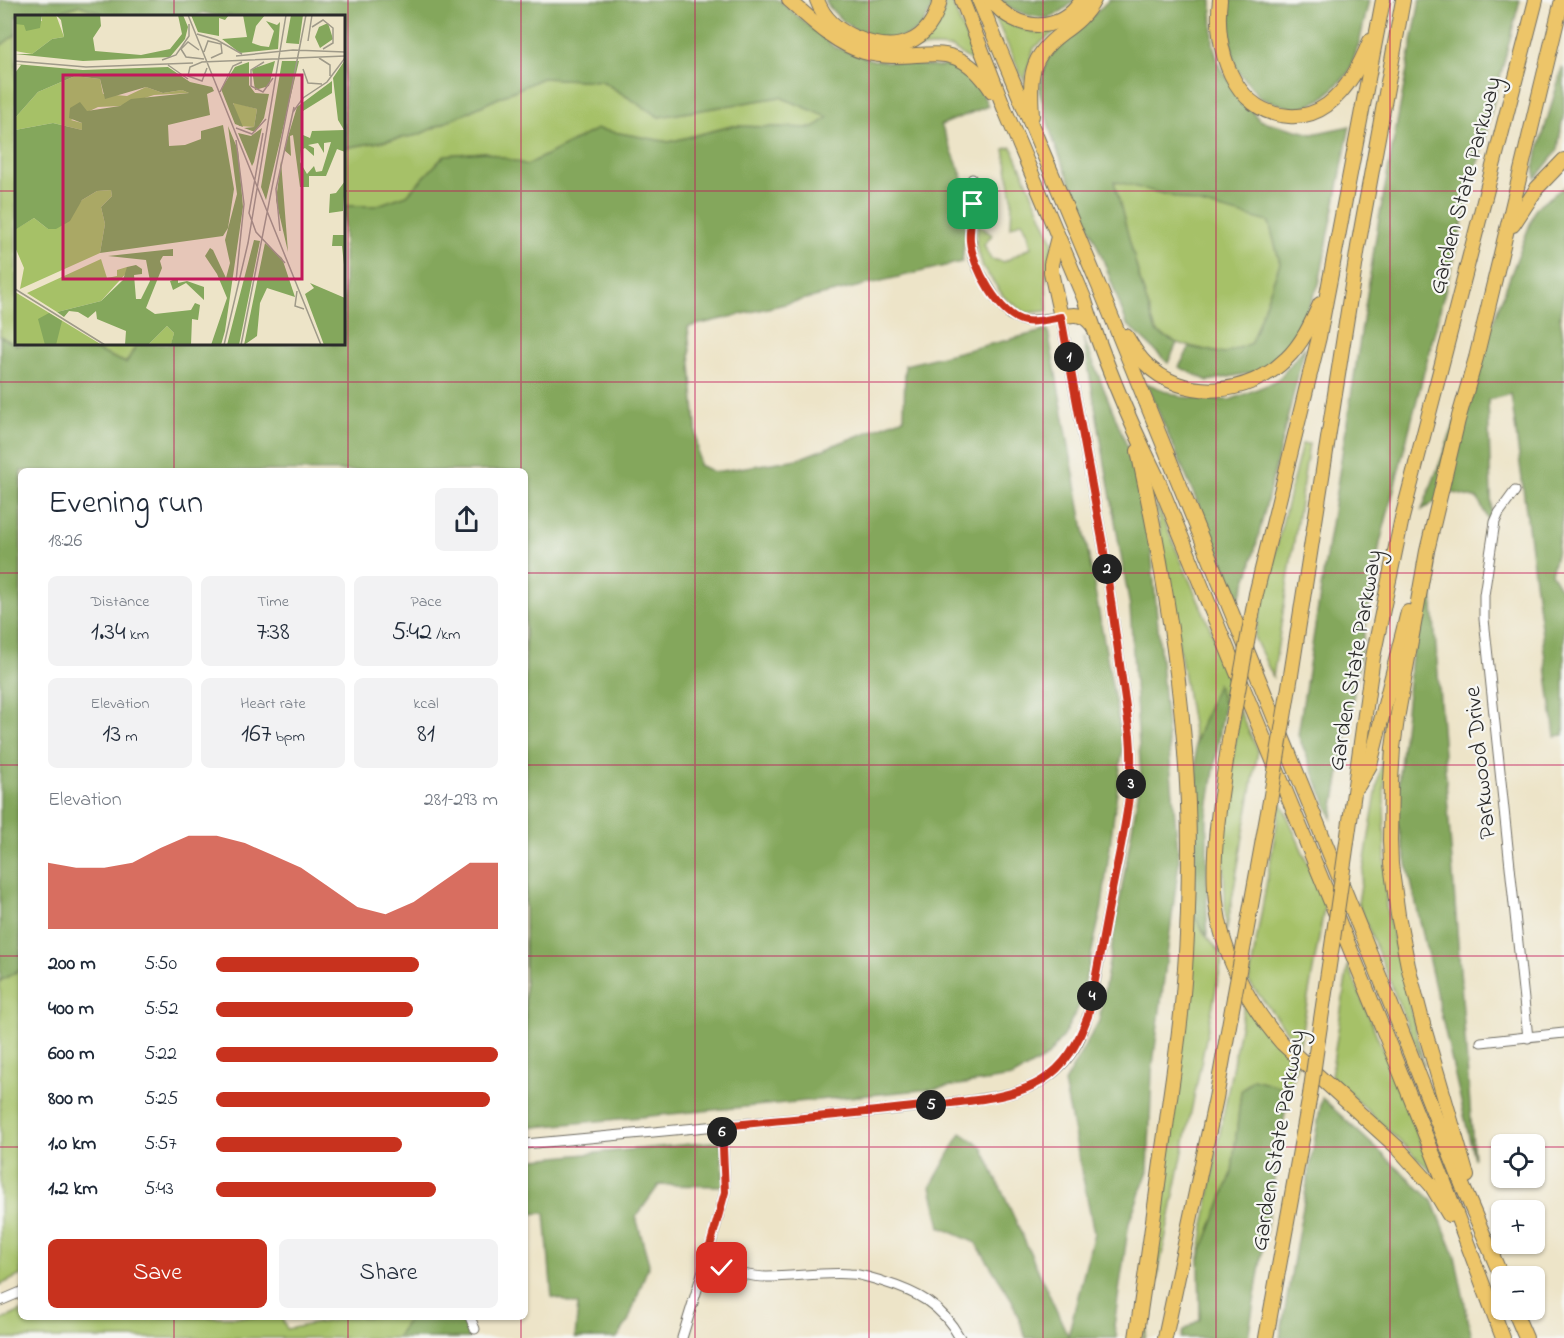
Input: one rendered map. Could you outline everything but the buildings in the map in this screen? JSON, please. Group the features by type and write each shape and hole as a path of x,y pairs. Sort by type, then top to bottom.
{"highway":[{"path":"789,0 827,33 863,51 895,56 944,54 960,59 984,79 1005,110"},
{"path":"817,0 824,15 846,34 870,43 895,46 910,42 926,31 933,21 940,0"},
{"path":"962,0 1005,110 1084,298 1093,327 1134,428 1161,485 1381,1023 1503,1338"},
{"path":"979,0 1101,291 1497,1266"},
{"path":"991,0 1013,19 1037,26 1064,19 1082,0"},
{"path":"1032,127 1030,81 1036,60 1046,46 1083,16 1094,0"},
{"path":"1220,0 1218,26 1226,65 1231,75 1251,102 1267,111 1284,116 1304,116 1320,109 1336,97 1358,69 1380,20"},
{"path":"1383,0 1319,337 1256,594 1230,734 1214,872 1216,907 1231,963 1260,1017 1282,1043 1379,1130 1431,1185 1474,1263"},
{"path":"1165,1338 1216,1098 1270,801 1358,247 1403,0"},
{"name":"Garden State Parkway","path":"1266,1338 1310,1095 1373,657 1402,518 1536,0"},
{"path":"1482,1230 1411,976 1398,915 1391,864 1390,815 1393,748 1427,551 1562,0"},
{"path":"1505,240 1537,188 1564,160"},
{"path":"1058,237 1051,272 1061,317 1079,315 1088,320 1093,327"},
{"path":"1101,291 1126,335 1146,364 1172,381 1196,388 1215,390 1241,386 1258,380 1285,361 1310,326 1328,286"},
{"path":"1134,428 1172,628 1187,771 1189,846 1186,953 1181,1014 1136,1338"},
{"path":"1355,790 1370,765 1401,636 1427,551"},
{"path":"1518,1320 1526,1338"}],"street":[{"path":"528,1144 931,1105 1010,1094 1034,1085 1051,1074 1071,1053 1081,1035 1094,988 1125,824 1131,785 1132,757 1103,545 1061,317 1024,321 1010,315 996,299 973,257 970,233 973,204 972,179"},
{"name":"Parkwood Drive","path":"1515,490 1495,522 1483,606 1528,1038"},
{"path":"1481,1042 1564,1033"},
{"path":"682,1338 725,1192 722,1126"},
{"path":"705,1264 750,1276 849,1274 864,1276 918,1294 938,1308 960,1338"},
{"path":"0,1301 18,1293"},
{"path":"472,1320 475,1329"}],"green space":[{"path":"0,0 779,0 834,47 873,60 938,67 948,65 976,78 988,106 941,125 970,195 962,262 688,327 699,465 714,472 798,459 904,418 905,365 1048,330 1123,746 1102,907 1080,1004 1063,1036 1047,1057 1012,1077 932,1089 528,1128 528,468 18,468 18,971 0,981 0,336 15,345 83,345 126,363 136,345 345,345 345,206 375,206 407,195 445,155 485,152 527,165 597,129 669,142 732,126 814,128 828,117 780,97 659,117 602,81 542,78 418,135 345,148 345,15 211,15 204,13 199,15 105,15 79,5 52,15 15,15 15,35 0,46"},
{"path":"825,0 934,0 922,26 917,30 896,38 881,39 868,36 843,21"},
{"path":"946,0 951,0 977,65 952,48 902,49 928,35 942,18"},
{"path":"1001,0 1075,0 1054,16 1042,18 1011,8"},
{"path":"1109,0 1212,0 1213,44 1220,68 1259,120 1312,134 1350,126 1319,284 1292,344 1260,371 1208,381 1179,367 1190,347 1224,354 1251,343 1280,263 1269,222 1114,181 1156,332 1177,343 1168,363 1127,324 1104,262 1054,143 1039,91 1047,59"},
{"path":"1229,0 1369,0 1360,40 1349,73 1322,99 1297,110 1260,98 1236,69 1225,16"},
{"path":"1420,0 1520,0 1380,543 1332,818 1298,735 1378,224"},
{"path":"79,5 105,15 52,15"},
{"path":"994,15 1014,26 1037,33 1061,27 1034,48 1024,81"},
{"path":"15,35 15,345 0,336 0,46"},
{"path":"1562,68 1564,69 1564,119 1558,150 1536,178 1534,166"},
{"path":"542,78 602,81 659,117 780,97 828,117 814,128 732,126 669,142 597,129 527,165 485,152 445,155 407,195 375,206 345,206 345,148 418,135"},
{"path":"1012,147 1053,242 1046,280 1047,311 1026,313 1004,297 983,267 976,244 978,224 992,235 984,245 991,259 1004,262 1031,247 1022,221 1011,227 1012,198 1004,149"},
{"path":"1113,180 1269,222 1280,263 1251,343 1224,354 1177,343 1156,332"},
{"path":"1564,187 1564,291 1560,316 1564,342 1564,491 1560,533 1551,573 1564,594 1564,735 1555,736 1511,394 1488,400 1492,528 1478,499 1450,492 1422,510 1536,208"},
{"path":"1083,337 1146,493 1179,862 1152,1072 1148,1171 1129,1222 1114,1326 1117,1338 1026,1338 1012,1300 976,1243 940,1227 931,1186 961,1133 982,1147 1068,1336 1094,1233 1064,1083 1099,1021 1141,777 1130,607"},
{"path":"83,345 136,345 126,363"},
{"path":"1305,347 1250,570 1239,599 1146,383 1181,397 1230,400 1277,381"},
{"path":"1302,444 1309,444 1273,677 1254,637"},
{"path":"1155,501 1229,671 1224,705 1217,685 1195,743"},
{"path":"1430,566 1474,1159 1397,820 1399,775 1413,647 1426,594"},
{"path":"1217,684 1224,705 1207,817 1207,937 1192,913 1198,797 1195,743"},
{"path":"1239,710 1258,751 1226,934 1223,837"},
{"path":"1388,720 1384,791 1386,906 1424,1066 1358,903"},
{"path":"1281,801 1325,904 1299,1047 1249,982"},
{"path":"1192,913 1207,937 1223,955 1145,1338 1143,1338"},
{"path":"1348,965 1433,1173 1331,1076"},
{"path":"18,971 18,1276 0,1285 0,981"},
{"path":"1245,1001 1297,1064 1289,1089 1253,1079 1241,1091 1232,1173 1199,1259 1218,1143"},
{"path":"1253,1079 1289,1089 1248,1338 1181,1338 1183,1331 1200,1319 1199,1259 1232,1173 1241,1091"},
{"path":"1322,1098 1433,1201 1455,1256 1472,1338 1280,1338"},
{"path":"721,1141 724,1186 659,1185 636,1217 649,1264 628,1322 617,1338 575,1338 578,1305 552,1297 545,1213 528,1214 528,1160"},
{"path":"18,1312 18,1320 282,1320 287,1329 334,1320 408,1320 396,1338 0,1338 0,1321"},
{"path":"408,1320 467,1320 469,1338 396,1338"}],"route":[{"path":"722,1268 705,1264 725,1192 722,1126 946,1104 1010,1094 1034,1085 1059,1067 1077,1044 1088,1016 1132,778 1130,735 1111,594 1092,478 1061,317 1024,321 1010,315 996,299 973,257 970,233 973,204"}]}
